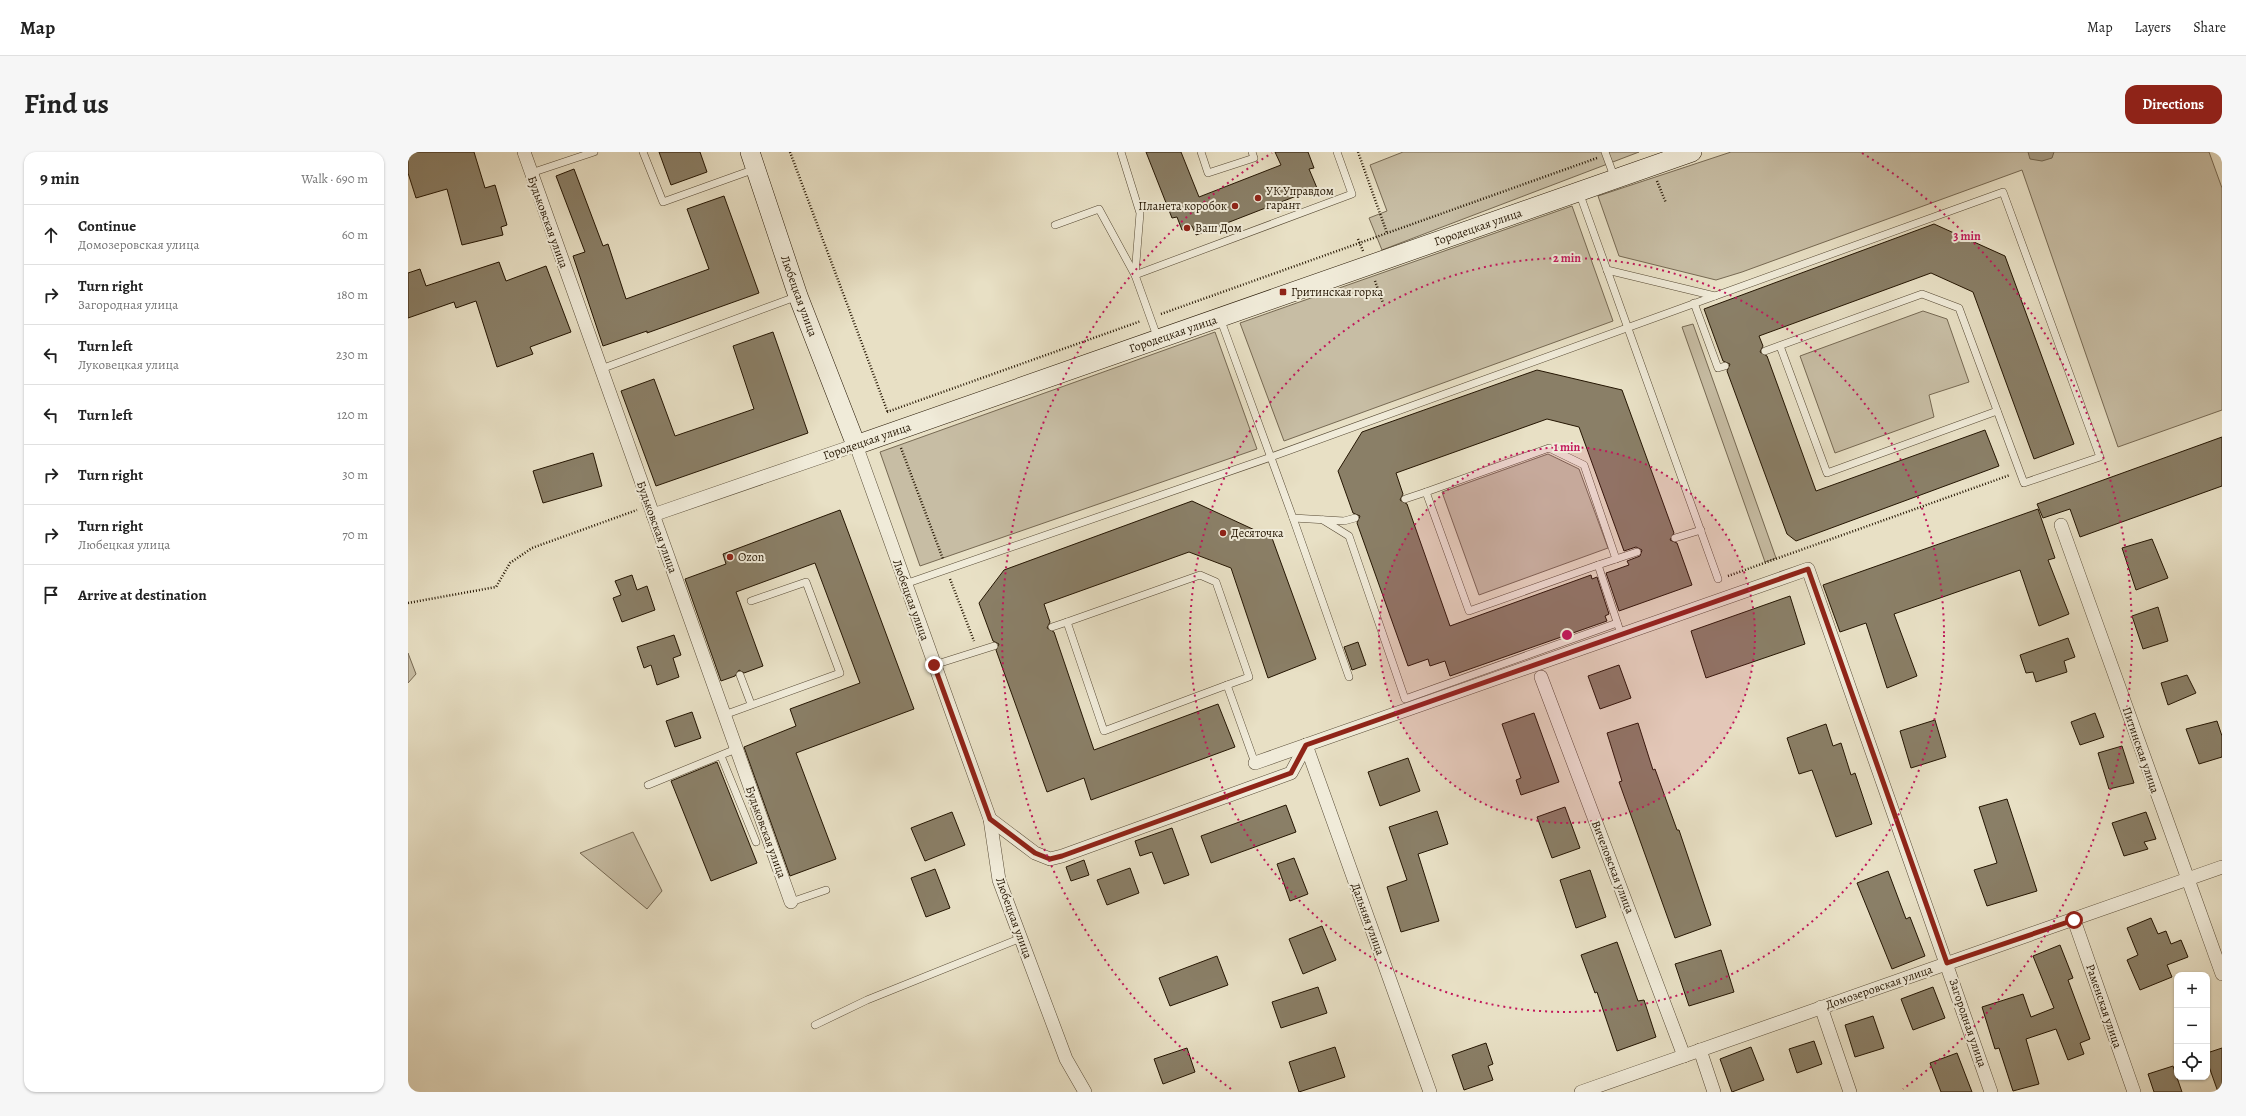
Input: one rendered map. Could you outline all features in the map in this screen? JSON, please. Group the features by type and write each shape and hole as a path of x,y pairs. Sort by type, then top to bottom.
{"street":[{"name":"Будьковская улица","path":"524,152 791,902"},
{"name":"Городецкая улица","path":"651,510 895,432 1692,152"},
{"name":"Любецкая улица","path":"753,160 798,296 856,445 990,819 999,880 1066,1059 1085,1092"},
{"name":"Питинская улица","path":"2062,525 2222,974"},
{"name":"Загородная улица","path":"1619,628 1808,569 1991,1092"},
{"path":"1255,763 1619,628"},
{"name":"Вичеловская улица","path":"1542,677 1684,1056"},
{"path":"990,819 1035,853 1050,859 1062,856 1291,773 1306,745"},
{"name":"Дальняя улица","path":"1306,745 1430,1092"},
{"name":"Домозеровская улица","path":"1581,1092 2222,867"},
{"name":"Раменская улица","path":"2074,920 2134,1092"},
{"path":"1821,1007 1850,1092"},
{"path":"1700,1050 1714,1092"}],"lane":[{"path":"531,173 594,152"},
{"path":"643,152 663,202 753,160"},
{"path":"1121,152 1140,213 1135,275"},
{"path":"1201,152 1208,173 1254,158 1252,152"},
{"path":"1135,275 1352,194 1337,152"},
{"path":"1606,153 1615,179"},
{"path":"1579,192 1718,579"},
{"path":"905,584 1271,458 1694,303 2003,192 2100,457 2024,483 1959,308 1922,294 1765,351"},
{"path":"1055,226 1099,209 1135,275 1158,339"},
{"path":"1607,270 1715,296"},
{"path":"601,369 798,296"},
{"path":"1694,303 1718,368 1725,366"},
{"path":"1220,318 1349,677"},
{"path":"1780,346 1827,473 1997,411"},
{"path":"1405,499 1549,448 1584,465 1616,559"},
{"path":"1426,492 1469,611 1637,552"},
{"path":"1293,518 1344,521 1355,518"},
{"path":"1323,520 1349,536 1405,699 1619,628 1598,565"},
{"path":"1675,538 1701,530"},
{"path":"1052,627 1066,622 1200,575 1216,582 1249,677 1104,732 1066,622"},
{"path":"724,715 840,673 806,582 750,601"},
{"path":"934,665 994,646"},
{"path":"740,675 751,704"},
{"path":"1226,685 1255,763"},
{"path":"648,786 736,749"},
{"path":"721,756 756,842"},
{"path":"791,902 826,890"},
{"path":"815,1025 867,1000 1021,938"}],"path":[{"path":"790,152 978,651"},
{"path":"1358,152 1387,233"},
{"path":"887,412 1606,153"},
{"path":"1718,579 2019,471"},
{"path":"408,603 496,587 510,563 532,548 651,510"}],"shaded area":[{"path":"1403,152 1639,152 1382,250 1369,218 1387,211 1370,165"},
{"path":"1731,152 2209,152 2222,188 2222,410 2118,447 2022,170 1742,272 1716,280 1619,256 1598,196"},
{"path":"2028,152 2054,152 2052,158 2042,161 2030,159"},
{"path":"1572,206 1613,321 1284,441 1240,323"},
{"path":"1923,311 1947,319 1969,382 1929,395 1934,417 1835,453 1800,356"},
{"path":"1693,324 1776,558 1765,562 1682,327"},
{"path":"1215,332 1257,449 920,566 880,452"},
{"path":"1548,454 1579,469 1608,548 1479,595 1442,492"},
{"path":"408,653 416,674 408,683"},
{"path":"633,832 662,891 647,909 580,853"}],"building":[{"path":"408,152 474,152 485,188 495,185 507,225 501,227 503,235 462,245 447,189 416,198 408,173"},
{"path":"659,152 700,152 707,172 671,185"},
{"path":"1146,152 1181,152 1199,197 1281,165 1275,152 1308,152 1314,168 1309,169 1317,188 1196,235 1192,226 1182,230 1177,217 1172,218"},
{"path":"574,169 603,246 608,244 626,299 709,269 687,209 724,196 759,293 647,333 647,331 603,346 573,256 585,252 556,176"},
{"path":"1934,224 2005,256 2074,444 2034,459 1973,292 1931,273 1759,336 1763,346 1760,352 1767,356 1816,491 1985,430 1999,466 1796,541 1787,534 1727,371 1730,364 1723,361 1704,309"},
{"path":"499,262 506,281 546,266 571,332 530,347 533,354 497,367 476,301 456,308 454,302 408,318 408,273 420,269 426,286"},
{"path":"773,332 808,433 656,486 621,391 654,379 675,436 754,409 733,346"},
{"path":"1537,370 1622,390 1674,533 1670,540 1677,543 1692,585 1619,611 1606,573 1629,565 1627,561 1640,556 1642,550 1636,547 1624,551 1579,427 1547,419 1396,473 1403,494 1400,500 1407,504 1450,626 1591,575 1592,579 1597,577 1609,614 1605,616 1607,621 1450,676 1445,661 1430,666 1428,659 1408,666 1357,523 1360,516 1353,513 1338,471 1362,432"},
{"path":"2222,437 2222,486 2080,537 2070,509 2043,518 2037,504"},
{"path":"593,453 602,486 543,503 533,471"},
{"path":"1192,501 1272,538 1316,659 1268,678 1231,568 1189,552 1044,604 1050,622 1047,628 1054,632 1094,750 1218,704 1235,747 1091,800 1084,778 1047,792 996,650 999,644 993,641 979,603 1004,570"},
{"path":"2038,509 2055,558 2048,560 2069,614 2039,626 2020,570 1894,614 1917,676 1887,688 1866,623 1840,632 1823,585"},
{"path":"840,510 914,709 796,753 836,859 790,876 744,747 796,726 790,709 860,683 815,563 736,592 763,666 744,673 739,670 735,676 721,681 685,579 726,564 723,554"},
{"path":"2152,539 2168,578 2136,590 2122,548"},
{"path":"632,575 637,590 647,586 655,610 622,622 613,598 621,595 615,581"},
{"path":"1790,596 1805,644 1706,678 1691,631"},
{"path":"2158,607 2168,641 2143,649 2132,616"},
{"path":"674,635 681,655 673,658 679,677 657,685 651,665 644,668 637,647"},
{"path":"2068,638 2075,657 2064,661 2067,672 2036,682 2033,672 2026,673 2020,655"},
{"path":"1358,642 1366,665 1352,670 1344,647"},
{"path":"1619,665 1631,698 1600,709 1588,676"},
{"path":"2187,675 2196,693 2168,705 2161,683"},
{"path":"692,712 701,738 675,747 666,721"},
{"path":"1534,713 1559,782 1521,795 1516,780 1521,778 1502,724"},
{"path":"2095,713 2104,737 2080,745 2071,722"},
{"path":"1935,720 1946,757 1911,768 1900,731"},
{"path":"2217,721 2222,736 2222,757 2199,764 2186,729"},
{"path":"1638,723 1653,770 1655,769 1677,830 1679,830 1711,925 1675,938 1619,782 1622,781 1607,733"},
{"path":"1826,724 1833,746 1841,743 1851,775 1855,773 1872,824 1836,837 1812,770 1799,774 1787,738"},
{"path":"2122,746 2134,783 2109,789 2098,753"},
{"path":"1408,758 1420,791 1380,806 1368,772"},
{"path":"717,762 757,863 711,881 671,781"},
{"path":"2007,799 2037,891 1987,906 1974,870 1997,863 1979,807"},
{"path":"1286,805 1296,832 1211,863 1201,836"},
{"path":"1565,807 1580,848 1552,858 1537,817"},
{"path":"1437,811 1448,844 1418,854 1439,921 1401,932 1387,887 1407,880 1389,827"},
{"path":"952,812 965,845 925,861 911,828"},
{"path":"2146,812 2156,839 2144,842 2148,849 2124,856 2112,823"},
{"path":"1172,828 1189,875 1164,884 1152,852 1140,856 1135,841"},
{"path":"1294,858 1308,894 1290,901 1277,864"},
{"path":"1084,860 1089,875 1071,881 1066,867"},
{"path":"1130,868 1139,893 1107,905 1097,880"},
{"path":"935,869 950,908 926,917 911,878"},
{"path":"1590,870 1606,917 1576,928 1560,880"},
{"path":"1888,871 1906,919 1910,917 1925,956 1892,969 1857,883"},
{"path":"2151,918 2158,934 2166,931 2171,944 2181,940 2188,957 2167,965 2172,977 2140,990 2127,960 2138,955 2127,928"},
{"path":"1322,926 1336,960 1303,974 1289,939"},
{"path":"1617,942 1638,1001 1644,1000 1656,1037 1617,1051 1597,992 1595,993 1581,955"},
{"path":"2060,945 2073,978 2068,980 2090,1039 2080,1043 2084,1054 2068,1060 2056,1029 2026,1039 2039,1084 2013,1091 1999,1048 1995,1049 1982,1007 2023,994 2031,1017 2054,1008 2033,956"},
{"path":"1721,950 1734,992 1689,1006 1675,964"},
{"path":"1217,956 1228,985 1170,1006 1159,978"},
{"path":"1318,987 1327,1013 1281,1028 1272,1002"},
{"path":"1933,987 1945,1018 1913,1030 1901,999"},
{"path":"1873,1016 1884,1048 1855,1057 1845,1025"},
{"path":"1814,1041 1822,1064 1797,1073 1789,1049"},
{"path":"1486,1043 1493,1064 1488,1066 1493,1080 1464,1090 1452,1055"},
{"path":"1335,1047 1345,1077 1299,1092 1289,1062"},
{"path":"1751,1047 1764,1080 1732,1092 1720,1059"},
{"path":"1187,1048 1195,1072 1163,1084 1154,1059"},
{"path":"2222,1048 2222,1092 2218,1092 2210,1069 2210,1052"},
{"path":"1957,1053 1972,1092 1941,1092 1930,1063"},
{"path":"2173,1066 2174,1080 2178,1080 2182,1092 2154,1092 2148,1074"}],"place":[{"name":"УК Управдом гарант","path":"1258,198"},
{"name":"Планета коробок","path":"1235,206"},
{"name":"Ваш Дом","path":"1187,228"},
{"name":"Гритинская горка","path":"1283,292"},
{"name":"Десяточка","path":"1223,533"},
{"name":"Ozon","path":"730,557"}],"route":[{"path":"934,665 990,819 1035,853 1050,859 1062,856 1291,773 1306,745 1808,569 1947,963 2074,920"}]}
